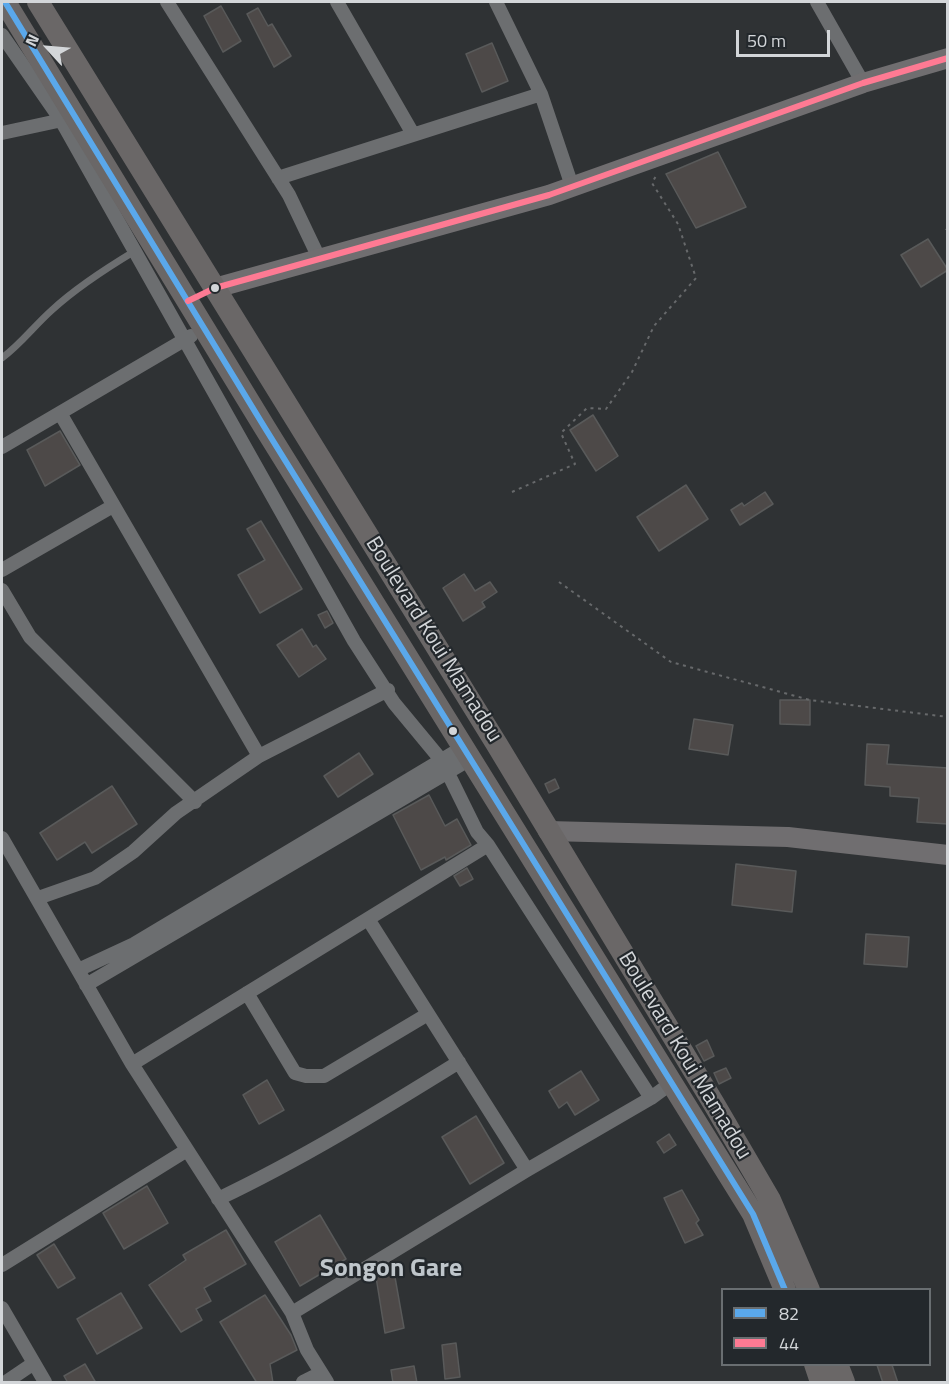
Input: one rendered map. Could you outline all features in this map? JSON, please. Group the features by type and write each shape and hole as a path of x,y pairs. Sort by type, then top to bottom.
{"main road":[{"name":"Boulevard Koui Mamadou","path":"5,2 69,118 188,301 468,752 670,1084 753,1214 784,1288"},
{"name":"Boulevard Koui Mamadou","path":"38,2 548,831 770,1200 808,1288"},
{"path":"188,301 214,288"},
{"path":"815,1366 821,1383"},
{"path":"837,1366 844,1383"}],"street":[{"path":"167,2 278,178 319,258"},
{"path":"337,2 412,134"},
{"path":"496,2 541,94 572,186"},
{"path":"821,3 863,83"},
{"path":"2,35 69,118 135,251 337,611 394,703 445,766 477,832 488,845 651,1098"},
{"path":"214,288 453,223 572,186 863,83 948,58"},
{"path":"278,178 541,94"},
{"path":"2,133 69,118"},
{"path":"2,447 205,329"},
{"path":"60,413 259,756"},
{"path":"2,570 113,506"},
{"path":"2,590 30,637 195,802"},
{"path":"38,898 96,878 134,852 176,813 259,756 388,690"},
{"path":"86,985 468,752"},
{"path":"78,970 134,944 445,766"},
{"path":"548,831 788,837 948,855"},
{"path":"2,838 132,1064 291,1313 307,1350 324,1378 303,1383"},
{"path":"132,1064 488,845"},
{"path":"368,919 527,1170"},
{"path":"247,993 295,1073 306,1076 324,1076 428,1014"},
{"path":"218,1199 273,1173 362,1123 459,1062"},
{"path":"291,1313 651,1098 670,1084"},
{"path":"2,1265 187,1150"},
{"path":"2,1308 45,1383"},
{"path":"6,1383 34,1363"}],"lane":[{"path":"2,358 15,349 51,310 94,275 135,251"}],"path":[{"path":"512,492 575,464 561,433 588,408 606,409 632,372 654,326 696,278 678,224 652,183 671,152"},
{"path":"948,228 945,231 948,234"},
{"path":"559,582 671,662 810,700 948,717"}],"building":[{"path":"221,6 241,41 223,52 204,16"},
{"path":"258,8 268,26 272,24 291,56 274,67 247,14"},
{"path":"492,43 508,81 482,92 466,54"},
{"path":"718,152 746,207 696,228 666,174"},
{"path":"928,239 948,270 921,287 901,255"},
{"path":"593,415 618,456 596,471 570,430"},
{"path":"60,431 80,465 45,486 27,450"},
{"path":"686,485 708,519 659,551 637,517"},
{"path":"765,492 773,504 740,525 731,510 742,503 744,506"},
{"path":"261,521 302,589 260,613 238,575 265,560 247,529"},
{"path":"464,574 475,591 490,582 497,592 482,602 485,607 463,621 443,588"},
{"path":"327,611 333,623 325,628 318,615"},
{"path":"302,629 313,647 316,645 326,659 299,677 277,645"},
{"path":"780,700 810,700 810,725 780,724"},
{"path":"694,719 733,725 728,755 689,749"},
{"path":"867,744 889,745 887,764 948,768 948,824 917,822 919,798 890,796 890,787 865,785"},
{"path":"359,753 373,774 338,797 324,776"},
{"path":"555,779 559,788 549,793 545,784"},
{"path":"112,786 137,824 92,853 85,842 57,860 40,833"},
{"path":"429,795 445,826 457,819 471,845 446,860 445,857 421,870 393,815"},
{"path":"736,864 796,871 792,912 732,905"},
{"path":"467,868 473,879 460,886 454,876"},
{"path":"866,934 909,937 907,967 864,964"},
{"path":"707,1040 714,1056 704,1061 696,1046"},
{"path":"726,1068 731,1078 719,1084 714,1073"},
{"path":"581,1071 599,1100 575,1115 567,1102 559,1108 549,1091"},
{"path":"267,1080 284,1110 259,1124 243,1095"},
{"path":"476,1116 504,1163 470,1184 442,1137"},
{"path":"669,1134 676,1145 664,1153 657,1142"},
{"path":"147,1186 168,1223 124,1249 103,1213"},
{"path":"682,1190 699,1220 696,1223 703,1235 685,1243 664,1198"},
{"path":"320,1215 346,1259 300,1286 275,1242"},
{"path":"226,1230 246,1264 204,1288 211,1301 196,1309 202,1320 181,1332 149,1285 186,1260 183,1255"},
{"path":"54,1244 75,1278 58,1288 37,1255"},
{"path":"393,1266 404,1328 385,1333 376,1277"},
{"path":"121,1293 142,1328 97,1354 77,1319"},
{"path":"265,1295 291,1335 297,1350 270,1364 273,1383 257,1383 220,1322"},
{"path":"456,1343 460,1377 445,1379 442,1345"},
{"path":"85,1364 96,1383 68,1383 64,1376"},
{"path":"414,1366 417,1383 393,1383 391,1370"},
{"path":"877,1366 892,1366 898,1383 883,1383"}],"transit line":[{"name":"82","path":"5,2 265,428 753,1214 784,1288"},
{"name":"44","path":"188,301 215,288 549,195 863,83 948,58"}],"district":[{"name":"Songon Gare","path":"391,1270"}]}
